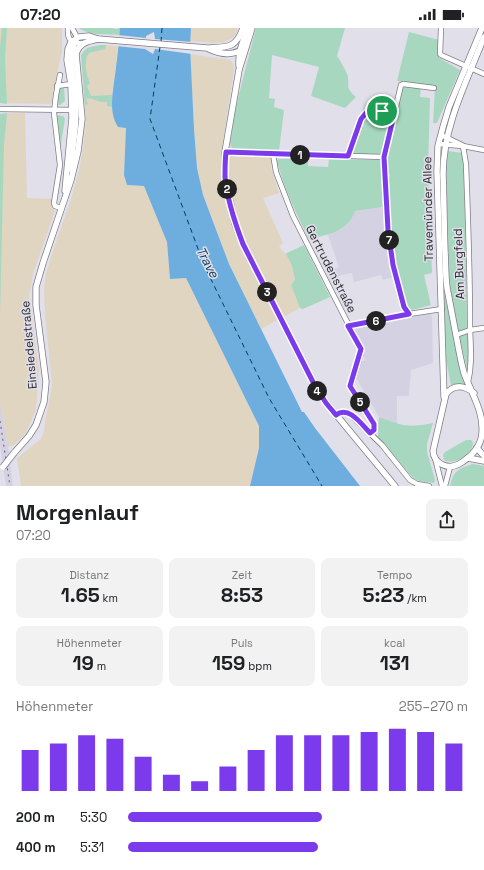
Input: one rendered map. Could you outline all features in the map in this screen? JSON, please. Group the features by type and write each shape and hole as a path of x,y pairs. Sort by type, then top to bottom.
{"main road":[{"path":"74,41 88,36 106,40 224,48 232,45 240,35 243,28"},
{"path":"248,28 240,51 239,70 226,152 225,178 235,224 243,244 319,394 371,455 395,486"},
{"path":"240,58 247,44 252,28"},
{"name":"Travemünder Allee","path":"435,458 432,451 441,417 444,397 437,172 439,144 455,111 482,28"},
{"name":"Travemünder Allee","path":"469,67 484,37"},
{"path":"84,43 98,39"},
{"name":"Einsiedelstraße","path":"74,41 69,45 67,54 76,110"},
{"name":"Einsiedelstraße","path":"62,206 71,134 76,110 72,63 74,41"},
{"name":"Einsiedelstraße","path":"1,468 29,436 36,425 44,402 46,382 36,305 36,287 40,270 67,191 76,110 76,54 84,43"},
{"path":"228,54 240,51 247,44"},
{"path":"232,45 236,46 240,51"},
{"path":"207,48 240,58"},
{"name":"Travemünder Allee","path":"444,136 445,144 443,174 447,287 464,373 482,414 483,432"},
{"path":"444,397 448,392 456,387 465,387 474,393"},
{"path":"435,458 442,465 450,467 460,464 477,448 483,432"},
{"path":"477,448 484,456"},
{"path":"468,458 484,461"}],"street":[{"name":"Einsiedelstraße","path":"68,28 68,36 74,41"},
{"path":"72,28 74,41 84,43"},
{"path":"441,28 440,54 484,74"},
{"path":"60,75 54,109 60,165 54,205 62,206"},
{"path":"57,86 71,84"},
{"path":"409,314 404,307 390,250 384,157 401,85 434,88"},
{"path":"2,108 76,110"},
{"path":"348,156 359,124 366,113 382,111 394,115"},
{"path":"444,136 463,146"},
{"path":"439,144 484,150"},
{"name":"Am Burgfeld","path":"463,146 466,164 471,358 468,382"},
{"path":"226,152 384,157"},
{"name":"Gertrudenstraße","path":"273,154 276,172 293,216 361,349 350,386 374,424 374,430 370,433"},
{"path":"348,326 442,309"},
{"path":"456,335 470,330 484,328"},
{"path":"336,415 341,412 350,414 385,448 410,480 417,484 429,486"},
{"path":"435,458 442,486"},
{"path":"445,486 450,467"}],"shaded area":[{"path":"0,28 62,28 62,52 51,104 0,103"},
{"path":"191,28 238,28 234,37 224,42 214,43 190,41"},
{"path":"100,45 118,46 112,92 112,107 118,127 126,128 124,175 127,185 144,186 166,235 170,278 186,278 259,426 259,448 250,486 21,486 17,458 41,439 44,432 52,384 45,315 44,288 51,257 72,196 83,149 86,122 81,54 87,48"},
{"path":"190,54 230,60 233,63 234,69 223,142 230,143 233,150 271,150 271,168 279,193 263,198 283,243 279,246 286,254 292,266 295,281 291,285 300,308 261,329 229,264 203,195 197,168"},
{"path":"25,113 27,198 52,199 51,208 55,211 33,274 29,296 39,370 36,409 24,435 14,445 8,447 0,404 0,114"},
{"path":"383,207 388,256 393,277 383,280 381,275 354,282 352,273 341,275 330,281 327,272 339,267 328,235 341,230 347,225 355,211"},
{"path":"429,314 432,316 433,363 411,370 409,396 397,396 397,424 379,417 355,376 360,360 364,361 365,358 362,357 363,348 355,332 356,327 374,324 374,326 378,325 379,323"},
{"path":"0,404 13,486 6,486 0,446"}],"green space":[{"path":"2,28 7,28 5,58 7,104 0,103 0,47"},
{"path":"79,28 120,28 120,35 93,33 83,31"},
{"path":"256,28 345,28 337,56 347,74 348,88 356,97 345,108 311,96 319,67 272,55 269,98 275,99 274,107 284,110 279,151 233,150 230,143 236,106"},
{"path":"409,32 439,40 439,58 460,70 437,123 433,123 435,87 397,81"},
{"path":"106,45 105,49 89,53 87,56 86,68 90,83 87,86 91,96 112,95 112,107 107,106 107,102 101,102 90,98 86,99 88,104 85,105 81,55 87,48"},
{"path":"407,86 421,88 420,97 430,98 428,169 432,273 424,275 431,305 412,310 407,307 392,250 387,180 390,176 386,160 401,89"},
{"path":"64,87 65,101 60,105 56,105 59,88"},
{"path":"374,112 391,118 381,156 350,153 360,123 364,118"},
{"path":"7,113 4,145 0,316 0,114"},
{"path":"55,115 63,116 65,119 61,143 61,160"},
{"path":"448,151 462,153 464,164 467,329 470,359 468,373 449,292 446,156"},
{"path":"278,159 308,159 308,166 328,167 329,159 381,160 383,207 355,211 352,218 342,228 330,234 309,239 287,191 277,161"},
{"path":"304,245 330,297 303,309 300,308 291,285 295,280 292,266 285,254"},
{"path":"444,293 463,374 468,386 462,384 451,385 445,355"},
{"path":"379,417 411,426 433,423 427,444 427,452 435,480 434,483 419,481 413,478 378,437"},
{"path":"466,440 471,440 473,443 470,451 466,455 458,460 444,460 443,455 445,452"},
{"path":"473,464 484,466 484,486 450,486 451,481 457,471"}],"water":[{"name":"Trave","path":"120,28 191,28 190,46 194,129 197,168 203,195 229,264 302,412 304,412 360,486 250,486 259,448 259,426 186,278 170,279 167,242 144,186 127,185 124,175 126,128 118,127 112,108 112,95"}],"pier":[{"path":"154,32 155,39 192,42 192,54 155,49 153,54 145,49 116,46 118,35 146,38 146,36"}],"ferry route":[{"path":"161,42 162,28"},
{"path":"160,47 150,119 204,265 269,398 322,486"}],"railway":[{"path":"0,421 10,486"}],"route":[{"path":"382,111 394,115 384,157 388,230 393,265 404,307 409,314 348,326 361,349 350,386 374,424 374,430 370,433 350,414 341,412 336,415 319,394 243,244 235,224 225,178 226,152 348,156 361,119 366,113 382,111"}]}
